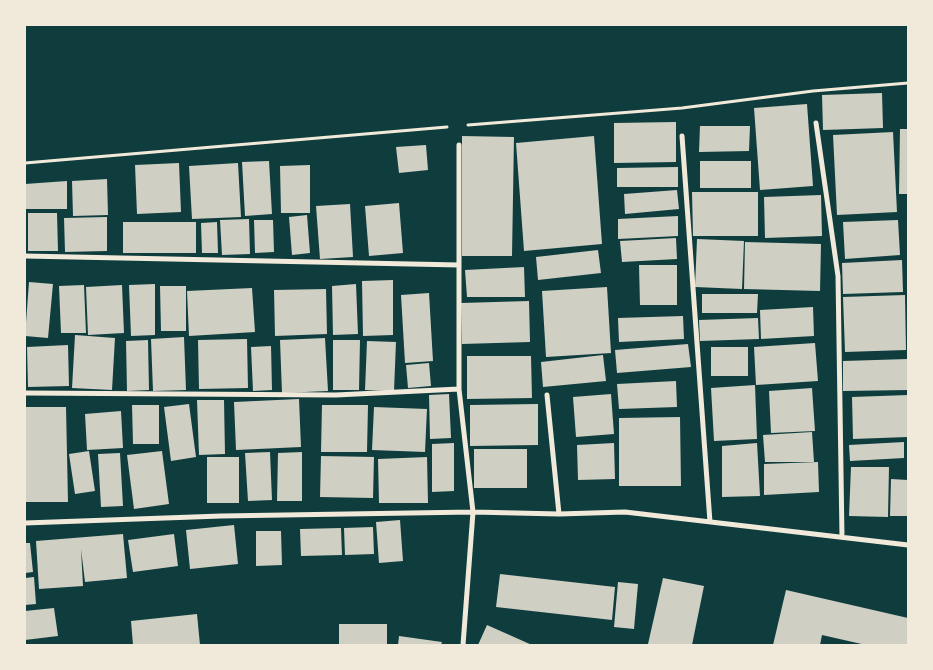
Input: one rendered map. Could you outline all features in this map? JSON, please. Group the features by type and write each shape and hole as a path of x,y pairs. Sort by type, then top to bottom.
{"street":[{"path":"816,122 838,276 842,538"},
{"path":"682,136 710,522"},
{"path":"459,145 459,389 473,512 463,645"},
{"path":"25,256 459,265"},
{"path":"25,393 336,395 459,389"},
{"path":"547,395 559,514"},
{"path":"25,523 221,516 473,512 559,514 625,512 908,545"}],"building":[{"path":"882,93 883,128 823,130 822,95"},
{"path":"807,104 813,186 760,190 754,108"},
{"path":"676,122 676,162 614,163 614,123"},
{"path":"700,126 750,126 749,151 699,152"},
{"path":"900,129 908,129 908,194 899,194"},
{"path":"893,132 897,212 837,215 833,135"},
{"path":"462,136 514,137 512,256 462,256"},
{"path":"594,136 602,244 524,251 516,143"},
{"path":"426,145 428,170 399,173 396,147"},
{"path":"269,161 272,214 245,216 242,162"},
{"path":"700,161 751,161 751,188 700,188"},
{"path":"179,163 181,212 137,214 135,165"},
{"path":"238,163 241,217 192,219 189,166"},
{"path":"310,165 310,213 281,213 280,166"},
{"path":"678,167 678,187 617,187 617,168"},
{"path":"107,179 108,215 73,216 72,181"},
{"path":"67,181 67,209 25,209 25,184"},
{"path":"677,190 679,209 625,214 624,194"},
{"path":"692,192 758,192 758,236 693,236"},
{"path":"821,195 822,236 765,238 764,197"},
{"path":"399,203 403,253 369,256 365,206"},
{"path":"350,204 353,257 320,259 316,206"},
{"path":"28,213 57,213 58,251 28,251"},
{"path":"307,215 310,253 292,255 289,217"},
{"path":"678,216 678,236 618,239 618,219"},
{"path":"107,217 107,251 65,252 64,218"},
{"path":"249,219 250,254 222,255 220,220"},
{"path":"254,220 273,220 274,252 255,253"},
{"path":"898,220 900,255 845,259 843,222"},
{"path":"123,222 196,222 196,253 123,253"},
{"path":"217,222 218,253 202,253 201,223"},
{"path":"676,238 677,259 622,262 620,241"},
{"path":"697,239 744,241 742,289 695,287"},
{"path":"745,242 821,244 820,291 744,289"},
{"path":"598,250 601,273 538,280 536,257"},
{"path":"902,260 903,292 843,294 842,263"},
{"path":"639,265 677,265 677,305 640,305"},
{"path":"524,267 525,297 467,297 465,270"},
{"path":"393,280 393,335 363,336 362,281"},
{"path":"29,282 53,284 48,338 25,336"},
{"path":"155,284 155,335 131,336 129,285"},
{"path":"356,284 358,334 333,335 332,286"},
{"path":"84,285 86,333 61,333 59,286"},
{"path":"122,285 124,333 88,335 86,287"},
{"path":"160,286 186,286 186,331 161,331"},
{"path":"607,287 611,353 546,357 542,291"},
{"path":"252,288 255,332 189,336 187,291"},
{"path":"326,289 327,334 275,336 274,290"},
{"path":"429,293 433,361 405,363 401,295"},
{"path":"702,294 758,294 757,313 702,313"},
{"path":"905,295 906,350 845,352 843,297"},
{"path":"529,301 530,342 462,344 461,303"},
{"path":"813,307 814,336 761,339 760,310"},
{"path":"683,316 684,339 619,342 618,318"},
{"path":"758,318 759,339 700,341 699,320"},
{"path":"75,335 115,338 112,390 72,388"},
{"path":"184,337 186,390 153,391 151,339"},
{"path":"325,338 328,391 282,393 280,340"},
{"path":"247,339 248,388 199,389 198,340"},
{"path":"148,340 149,390 127,391 126,341"},
{"path":"333,340 360,340 359,390 333,390"},
{"path":"367,341 396,342 394,391 365,390"},
{"path":"815,343 818,381 756,385 754,347"},
{"path":"688,344 691,367 617,373 615,350"},
{"path":"68,345 69,386 28,387 27,347"},
{"path":"271,346 272,390 253,391 251,347"},
{"path":"711,347 748,347 748,376 711,376"},
{"path":"603,355 606,381 543,387 541,362"},
{"path":"467,356 531,356 532,398 467,399"},
{"path":"908,359 908,390 843,391 843,361"},
{"path":"429,363 431,386 408,388 406,365"},
{"path":"676,381 677,407 619,409 617,384"},
{"path":"755,385 757,439 714,441 711,388"},
{"path":"812,388 815,431 771,433 769,391"},
{"path":"449,394 451,438 430,439 429,395"},
{"path":"611,394 614,434 576,437 573,397"},
{"path":"908,395 908,437 853,439 852,397"},
{"path":"299,399 301,447 236,450 234,402"},
{"path":"197,400 224,400 225,454 199,455"},
{"path":"189,404 196,457 171,461 164,407"},
{"path":"538,404 538,445 470,446 470,405"},
{"path":"132,405 159,405 159,444 133,444"},
{"path":"322,405 368,405 367,452 321,452"},
{"path":"25,407 66,407 68,502 25,502"},
{"path":"374,407 427,409 425,452 372,450"},
{"path":"121,411 123,448 87,450 85,414"},
{"path":"680,417 681,486 619,486 619,418"},
{"path":"812,432 814,462 765,462 763,435"},
{"path":"904,442 904,458 850,461 849,445"},
{"path":"454,443 454,491 432,492 432,444"},
{"path":"614,443 615,479 578,480 577,445"},
{"path":"757,443 760,496 722,497 722,446"},
{"path":"474,449 527,449 527,488 474,488"},
{"path":"89,451 95,491 75,494 69,454"},
{"path":"162,451 169,504 134,509 127,455"},
{"path":"270,452 272,500 248,501 245,453"},
{"path":"302,452 302,501 277,501 278,453"},
{"path":"120,453 123,506 101,507 98,454"},
{"path":"321,456 374,457 373,498 320,497"},
{"path":"207,457 239,457 239,503 207,503"},
{"path":"427,457 428,503 379,503 378,459"},
{"path":"818,462 819,492 764,495 764,464"},
{"path":"851,467 889,467 888,517 849,516"},
{"path":"891,479 908,480 908,516 890,516"},
{"path":"400,520 403,561 379,563 376,522"},
{"path":"234,525 238,564 190,569 186,530"},
{"path":"373,527 374,554 345,555 344,528"},
{"path":"341,528 342,555 301,556 300,529"},
{"path":"256,531 281,531 282,565 256,566"},
{"path":"123,534 127,578 85,582 81,549 83,586 39,589 36,541"},
{"path":"174,534 178,566 133,572 128,540"},
{"path":"25,543 30,543 33,572 25,573"},
{"path":"500,574 615,587 612,620 496,607"},
{"path":"34,577 36,604 25,605 25,578"},
{"path":"663,578 704,586 692,645 648,644"},
{"path":"618,582 638,584 634,629 614,627"},
{"path":"786,590 908,618 908,645 866,645 822,635 820,645 773,645"},
{"path":"54,608 58,636 25,640 25,611"},
{"path":"197,614 200,645 133,645 131,621"},
{"path":"339,624 387,624 387,645 339,645"},
{"path":"487,625 532,645 478,645"},
{"path":"399,636 442,642 441,645 398,645"}]}
